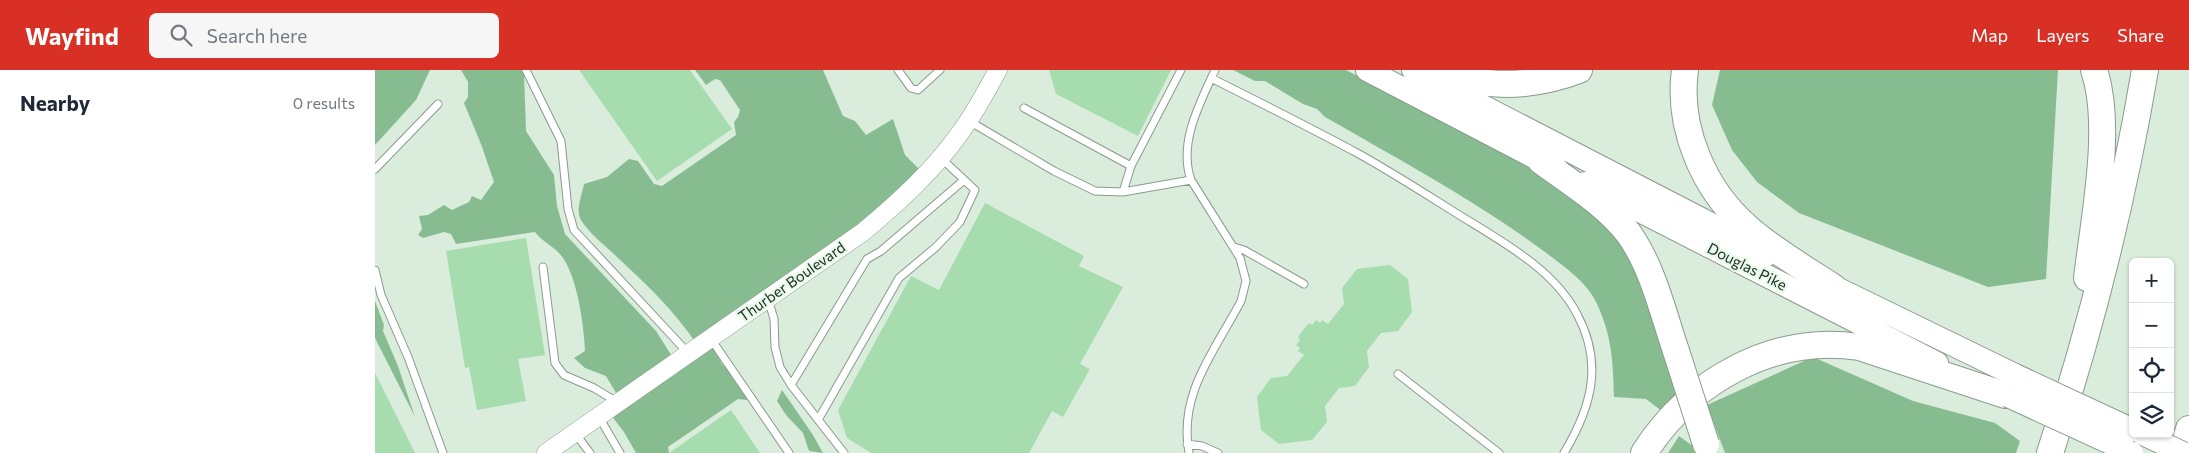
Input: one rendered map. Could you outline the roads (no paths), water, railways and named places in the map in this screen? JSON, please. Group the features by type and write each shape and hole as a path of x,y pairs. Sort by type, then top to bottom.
{"highway":[{"path":"1432,70 1470,81 1510,85 1540,82 1579,70"},
{"path":"1685,70 1684,92 1688,127 1698,159 1715,191 1735,216 1759,237 1833,287"},
{"path":"2068,397 2086,287 2101,145 2101,107 2094,70"},
{"path":"2051,453 2114,225 2145,70"},
{"path":"1541,161 1602,206 1628,233 1646,266 1708,448"},
{"path":"1644,453 1662,428 1682,407 1717,379 1766,355 1805,346 1834,345 1866,349 2009,388"},
{"path":"2183,453 2189,430"}],"main road":[{"name":"Douglas Pike","path":"1367,70 1873,332 2009,388 2129,429"},
{"name":"Douglas Pike","path":"1413,70 1833,287 2009,388 2131,453"},
{"path":"2151,438 2183,453"}],"street":[{"name":"Thurber Boulevard","path":"553,451 575,433 863,232 900,201 941,158 969,121 998,70"}],"lane":[{"path":"526,70 561,141 568,209 574,230 689,355"},
{"path":"898,70 911,88 919,90 939,71"},
{"path":"1123,192 1131,166 1181,70"},
{"path":"1189,453 1186,416 1195,386 1244,294 1244,270 1234,247 1191,180 1186,162 1188,142 1215,70"},
{"path":"1211,78 1389,171 1509,247 1555,285 1571,303 1582,323 1592,366 1591,389 1585,412 1564,453"},
{"path":"375,169 438,104"},
{"path":"1024,108 1131,166"},
{"path":"969,121 1054,171 1095,191 1123,192 1191,180"},
{"path":"818,420 899,278 960,222 975,190 941,158"},
{"path":"791,385 867,259 881,251 964,180"},
{"path":"1234,247 1245,250 1304,284"},
{"path":"543,267 555,363 563,375 594,388 619,403"},
{"path":"375,270 381,295 408,357 443,453"},
{"path":"768,299 774,319 777,359 780,367 791,385 844,453"},
{"path":"711,339 789,453"},
{"path":"1398,374 1499,453"},
{"path":"599,417 619,453"},
{"path":"575,433 590,453"},
{"path":"1187,444 1202,446 1217,453"}]}
